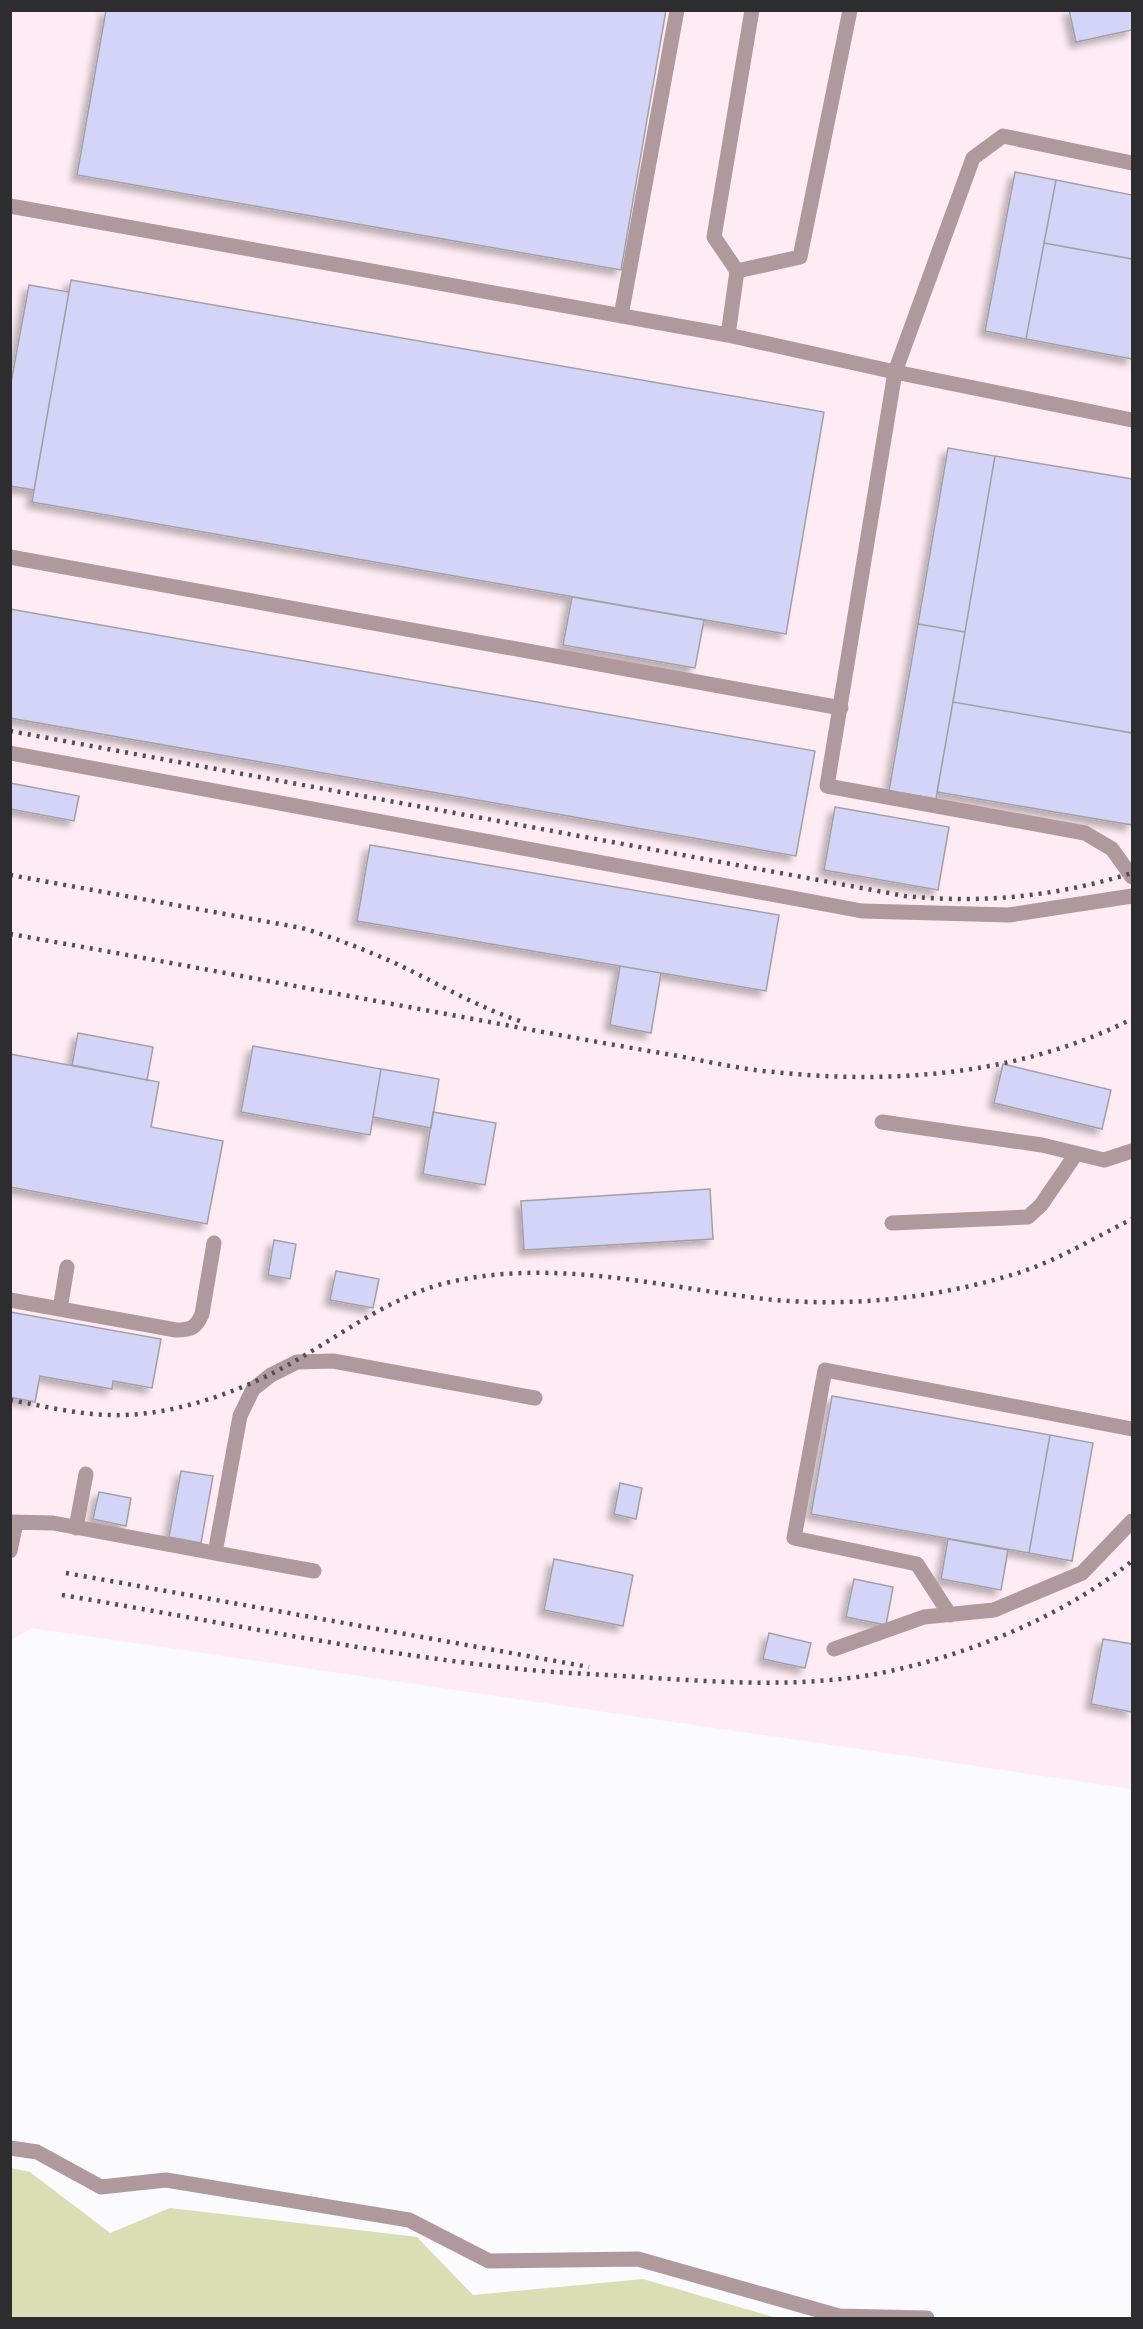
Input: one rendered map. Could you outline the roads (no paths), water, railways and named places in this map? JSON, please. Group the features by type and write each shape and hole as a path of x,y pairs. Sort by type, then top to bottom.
{"lane":[{"path":"621,316 677,10"},
{"path":"728,335 737,271 714,237 752,10"},
{"path":"737,271 800,257 850,10"},
{"path":"1132,163 1003,136 973,158 895,372 827,786 1085,833 1112,849 1132,877"},
{"path":"10,206 728,335 895,372 1132,420"},
{"path":"10,557 841,708"},
{"path":"10,753 862,911 1009,915 1132,896"},
{"path":"882,1122 1042,1145 1104,1160 1132,1151"},
{"path":"892,1223 1028,1217 1035,1213 1076,1154"},
{"path":"10,1300 176,1330 190,1330 197,1325 202,1314 214,1243"},
{"path":"60,1309 67,1267"},
{"path":"215,1553 240,1416 253,1389 271,1375 297,1362 333,1361 535,1398"},
{"path":"951,1614 918,1564 794,1538 825,1370 1132,1429"},
{"path":"76,1528 86,1474"},
{"path":"834,1648 924,1617 994,1610 1082,1574 1132,1521"},
{"path":"10,1551 13,1522 53,1523 314,1571"},
{"path":"10,2148 37,2152 101,2187 166,2180 409,2220 489,2261 638,2259 839,2316 927,2319"}],"railway":[{"path":"10,731 905,896 963,899 1020,896 1076,887 1132,873"},
{"path":"10,875 302,928 374,954 475,1003 523,1022"},
{"path":"10,934 731,1066 820,1076 912,1075 958,1071 1003,1063 1090,1038 1132,1019"},
{"path":"10,1400 109,1415 151,1413 194,1404 235,1390 273,1373 403,1298 450,1282 490,1275 529,1273 608,1277 765,1299 797,1301 894,1299 959,1288 1021,1272 1064,1254 1132,1219"},
{"path":"62,1595 342,1644 527,1670 727,1682 787,1682 876,1674 909,1667 977,1646 1044,1617 1105,1581 1132,1561"},
{"path":"66,1573 589,1667"}]}
